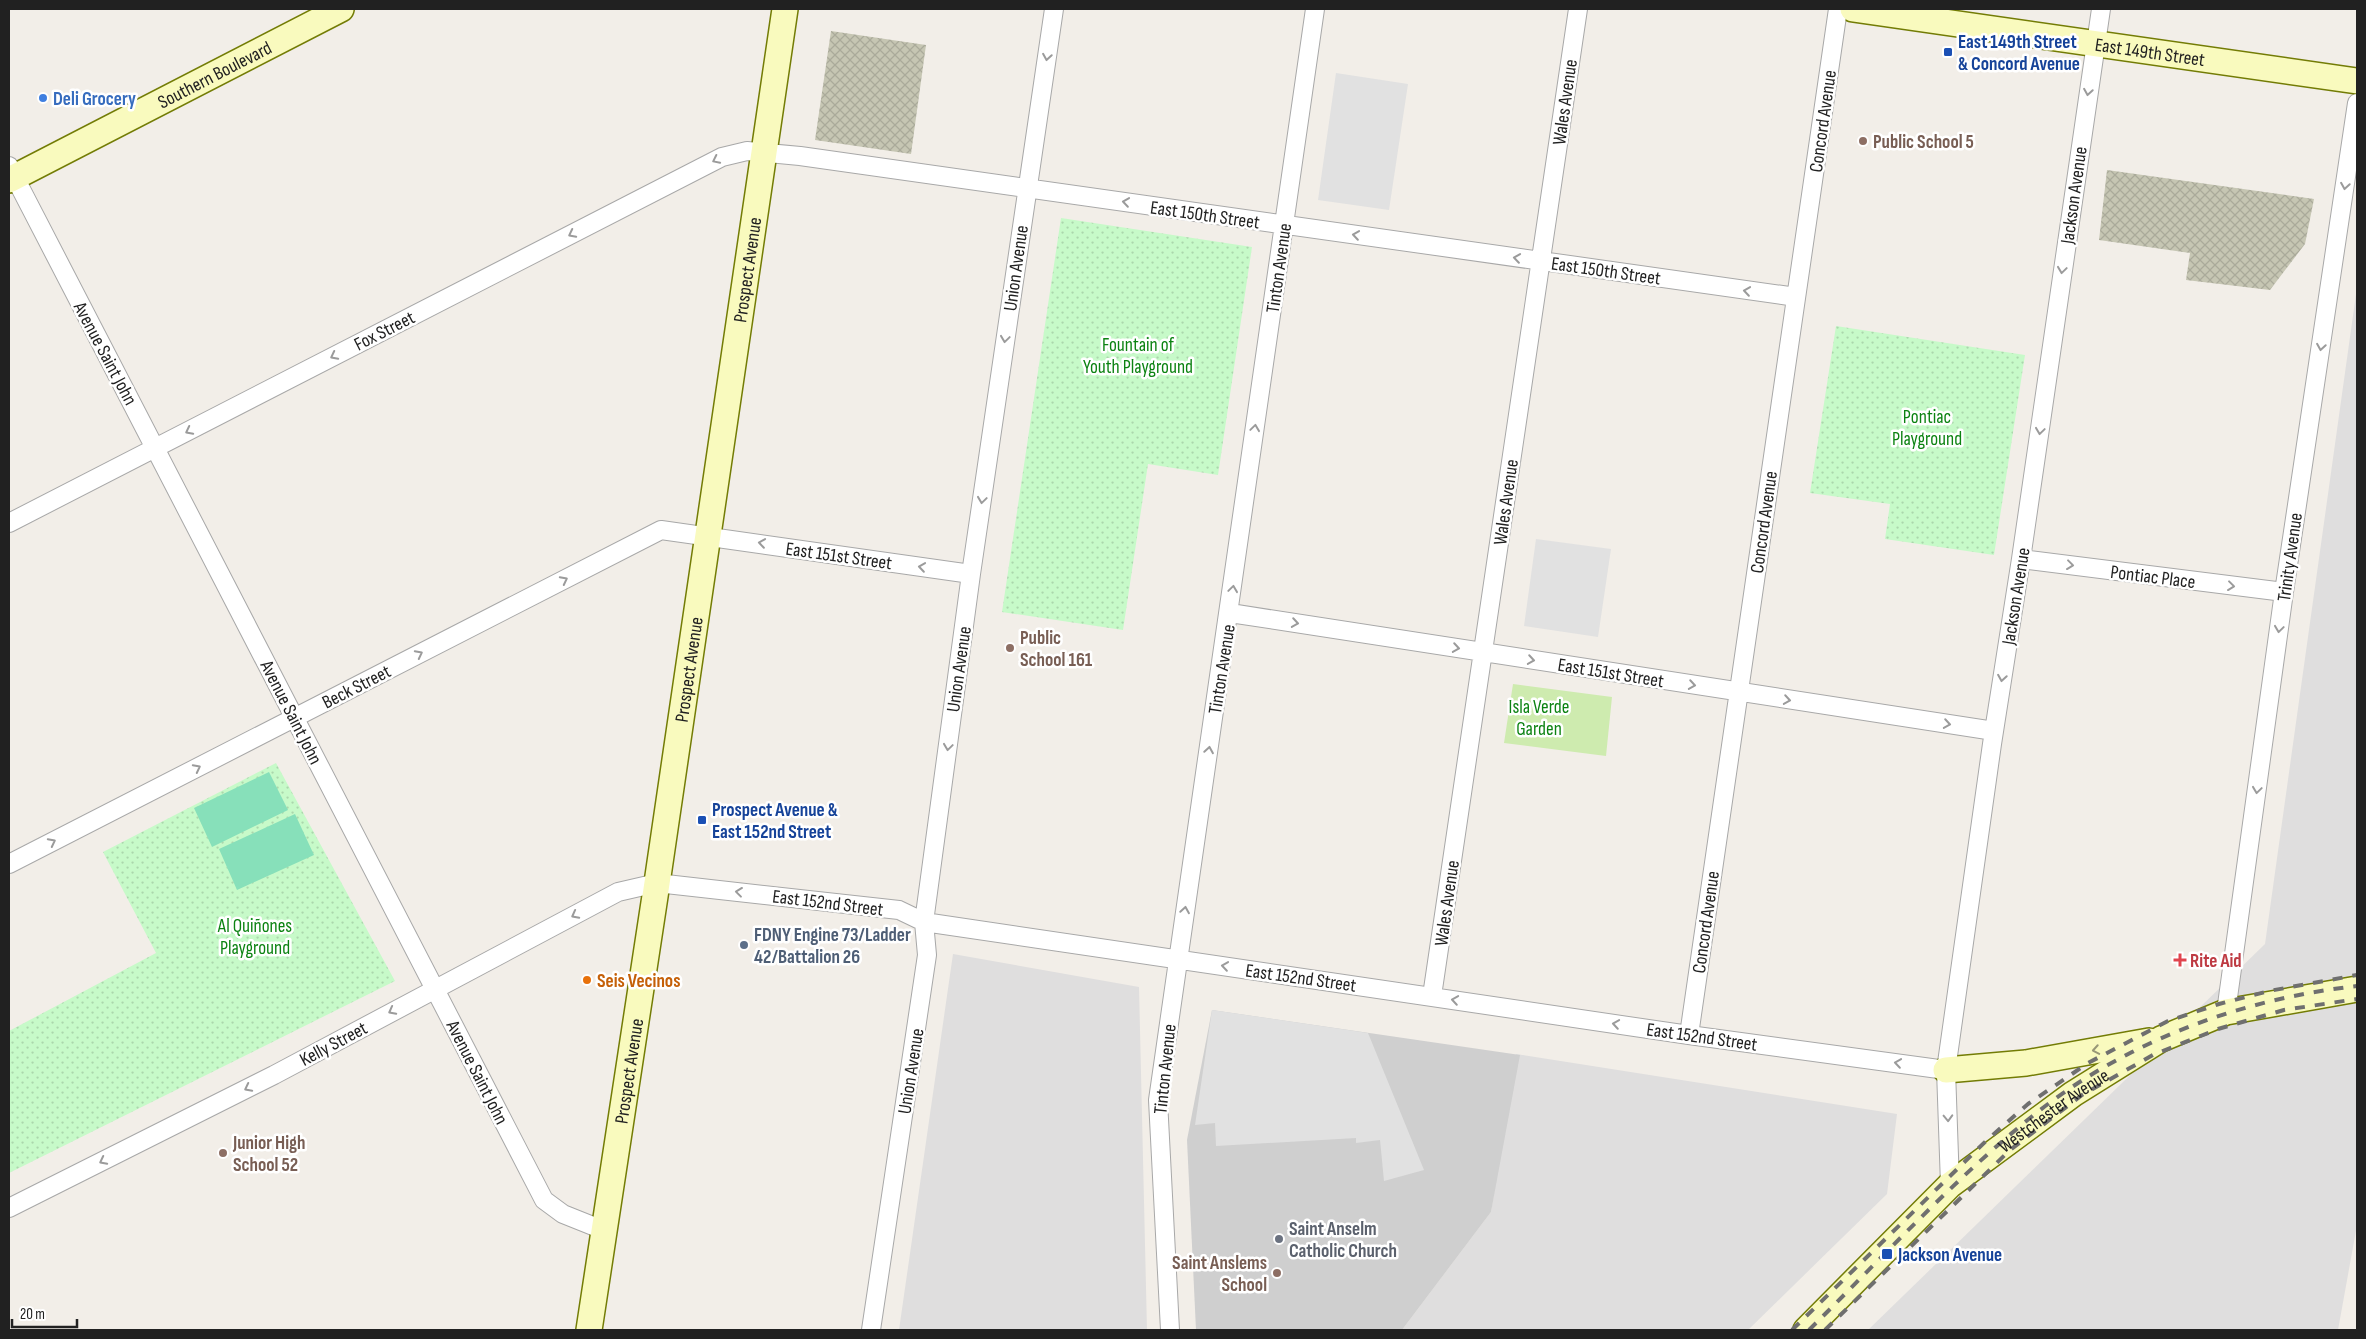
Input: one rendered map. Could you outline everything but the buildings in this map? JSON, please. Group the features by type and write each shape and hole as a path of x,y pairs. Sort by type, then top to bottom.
{"main road":[{"name":"Southern Boulevard","path":"11,174 341,9"},
{"name":"Prospect Avenue","path":"589,1330 657,883 785,9"},
{"name":"East 149th Street","path":"1853,9 2357,81"},
{"name":"Westchester Avenue","path":"1806,1330 1950,1185 2073,1094 2161,1039 2226,1012 2357,989"},
{"path":"1946,1070 2026,1063 2161,1039"}],"street":[{"name":"Union Avenue","path":"871,1330 927,955 924,922 971,574 1054,9"},
{"name":"Tinton Avenue","path":"1170,1330 1158,1100 1230,613 1315,9"},
{"name":"Wales Avenue","path":"1432,996 1578,9"},
{"name":"Concord Avenue","path":"1689,1035 1838,9"},
{"name":"Jackson Avenue","path":"1950,1185 1946,1070 1994,731 2101,9"},
{"name":"Trinity Avenue","path":"2226,1012 2284,592 2357,103"},
{"name":"Fox Street","path":"9,523 722,157 747,150 763,152"},
{"name":"East 150th Street","path":"763,152 1796,297"},
{"name":"Avenue Saint John","path":"11,174 156,448 544,1200 563,1214 603,1230"},
{"name":"Beck Street","path":"9,864 661,530 708,536"},
{"name":"East 151st Street","path":"708,536 971,574"},
{"name":"Pontiac Place","path":"2021,559 2284,592"},
{"name":"East 151st Street","path":"1230,613 1994,731"},
{"name":"East 152nd Street","path":"657,883 899,910 924,922 1689,1035 1946,1070"},
{"name":"Kelly Street","path":"9,1208 274,1075 618,892 657,883"}],"shaded area":[{"path":"831,31 926,45 911,154 815,140"},
{"path":"1336,73 1408,84 1389,210 1318,200"},
{"path":"2107,170 2314,199 2305,244 2270,290 2186,280 2190,253 2099,240"},
{"path":"2357,287 2357,1225 2338,1330 1868,1330 2265,944"},
{"path":"1536,539 1611,549 1598,637 1524,626"},
{"path":"953,954 1139,987 1147,1330 899,1330"},
{"path":"1212,1010 1520,1055 1491,1212 1402,1330 1196,1330 1187,1140"},
{"path":"1212,1010 1368,1033 1424,1170 1384,1181 1380,1140 1356,1143 1356,1138 1216,1146 1215,1123 1195,1125"},
{"path":"1516,1054 1897,1114 1887,1194 1748,1330 1402,1330 1491,1212"}],"green space":[{"name":"Fountain of Youth Playground","path":"1061,218 1252,247 1218,475 1148,464 1123,630 1002,612"},
{"name":"Pontiac Playground","path":"1836,326 2025,355 1994,555 1885,539 1890,504 1810,493"},
{"name":"Isla Verde Garden","path":"1513,684 1612,697 1606,756 1504,743"},
{"name":"Al Quiñones Playground","path":"276,763 395,981 9,1173 9,1031 156,953 103,852"},
{"path":"269,772 288,810 212,847 194,808"},
{"path":"295,814 314,855 237,890 219,849"}],"railway":[{"path":"1792,1330 1987,1140 2028,1104 2088,1063 2168,1021 2219,1004 2269,991 2357,975"},
{"path":"1809,1330 1919,1219 1976,1165 2035,1114 2070,1088 2108,1065 2147,1045 2228,1013 2271,1001 2357,986"},
{"path":"1825,1330 2010,1150 2082,1095 2153,1055 2218,1029 2284,1010 2357,999"}],"place":[{"name":"East 149th Street & Concord Avenue","path":"1948,52"},
{"name":"Deli Grocery","path":"43,98"},
{"name":"Public School 5","path":"1863,141"},
{"name":"Public School 161","path":"1010,648"},
{"name":"Prospect Avenue & East 152nd Street","path":"702,820"},
{"name":"FDNY Engine 73/Ladder 42/Battalion 26","path":"744,945"},
{"name":"Rite Aid","path":"2180,960"},
{"name":"Seis Vecinos","path":"587,980"},
{"name":"Junior High School 52","path":"223,1153"},
{"name":"Saint Anselm Catholic Church","path":"1279,1239"},
{"name":"Jackson Avenue","path":"1887,1254"},
{"name":"Saint Anslems School","path":"1277,1273"}]}
